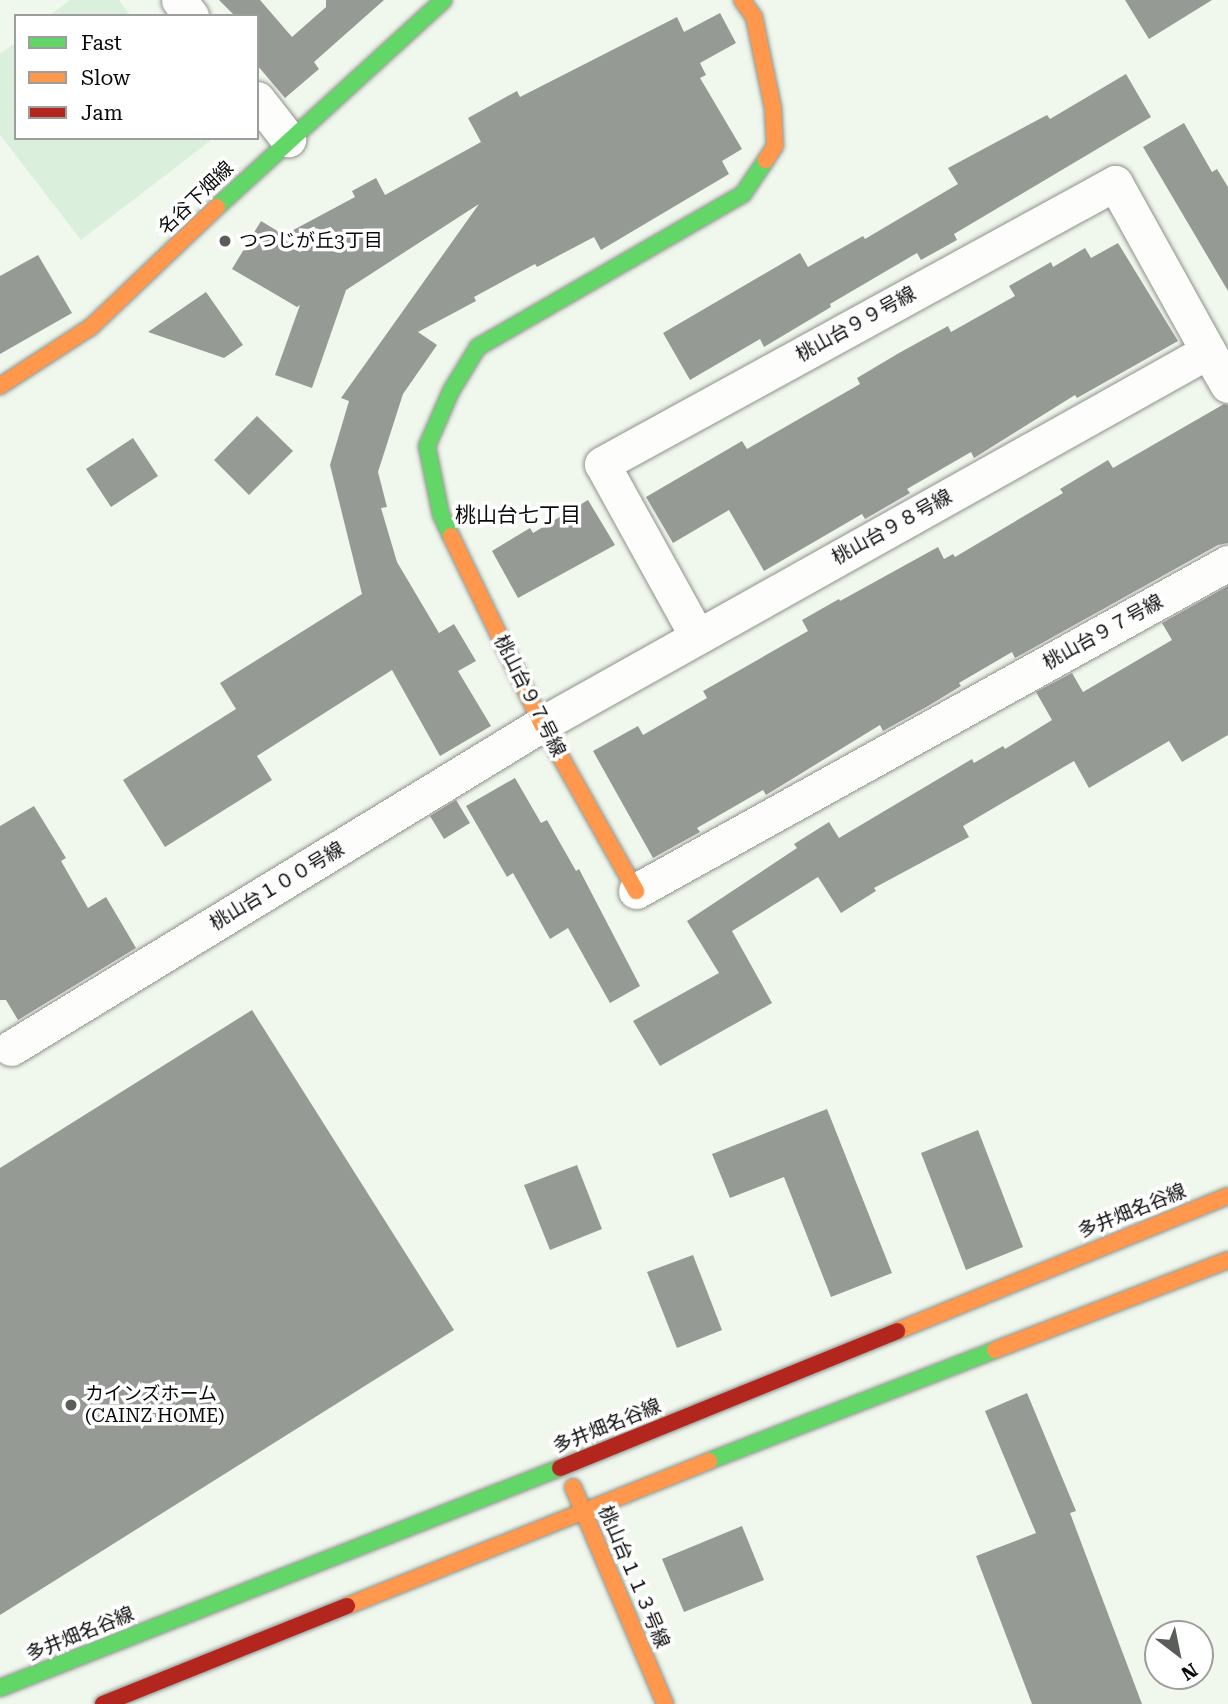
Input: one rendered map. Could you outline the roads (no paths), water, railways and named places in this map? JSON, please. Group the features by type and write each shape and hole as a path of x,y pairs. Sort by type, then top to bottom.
{"street":[{"name":"名谷下畑線","path":"0,386 91,327 288,139 444,0"},
{"name":"桃山台９７号線","path":"742,0 754,17 773,108 775,146 743,194 478,347 451,391 427,446 441,515 542,724 636,891 1228,563"},
{"path":"259,102 288,139"},
{"name":"桃山台９９号線","path":"697,636 602,464 1115,183 1208,351"},
{"path":"1208,351 1228,384"},
{"name":"桃山台９８号線","path":"542,724 1208,351"},
{"name":"桃山台１００号線","path":"4,1045 542,724"},
{"name":"多井畑名谷線","path":"0,1688 564,1466 1228,1196"},
{"path":"103,1704 583,1510 1228,1260"},
{"name":"桃山台１１３号線","path":"564,1466 665,1704"}],"place":[{"name":"つつじが丘3丁目","path":"225,241"},
{"name":"カインズホーム (CAINZ HOME)","path":"71,1405"}],"district":[{"name":"桃山台七丁目","path":"518,515"}]}
